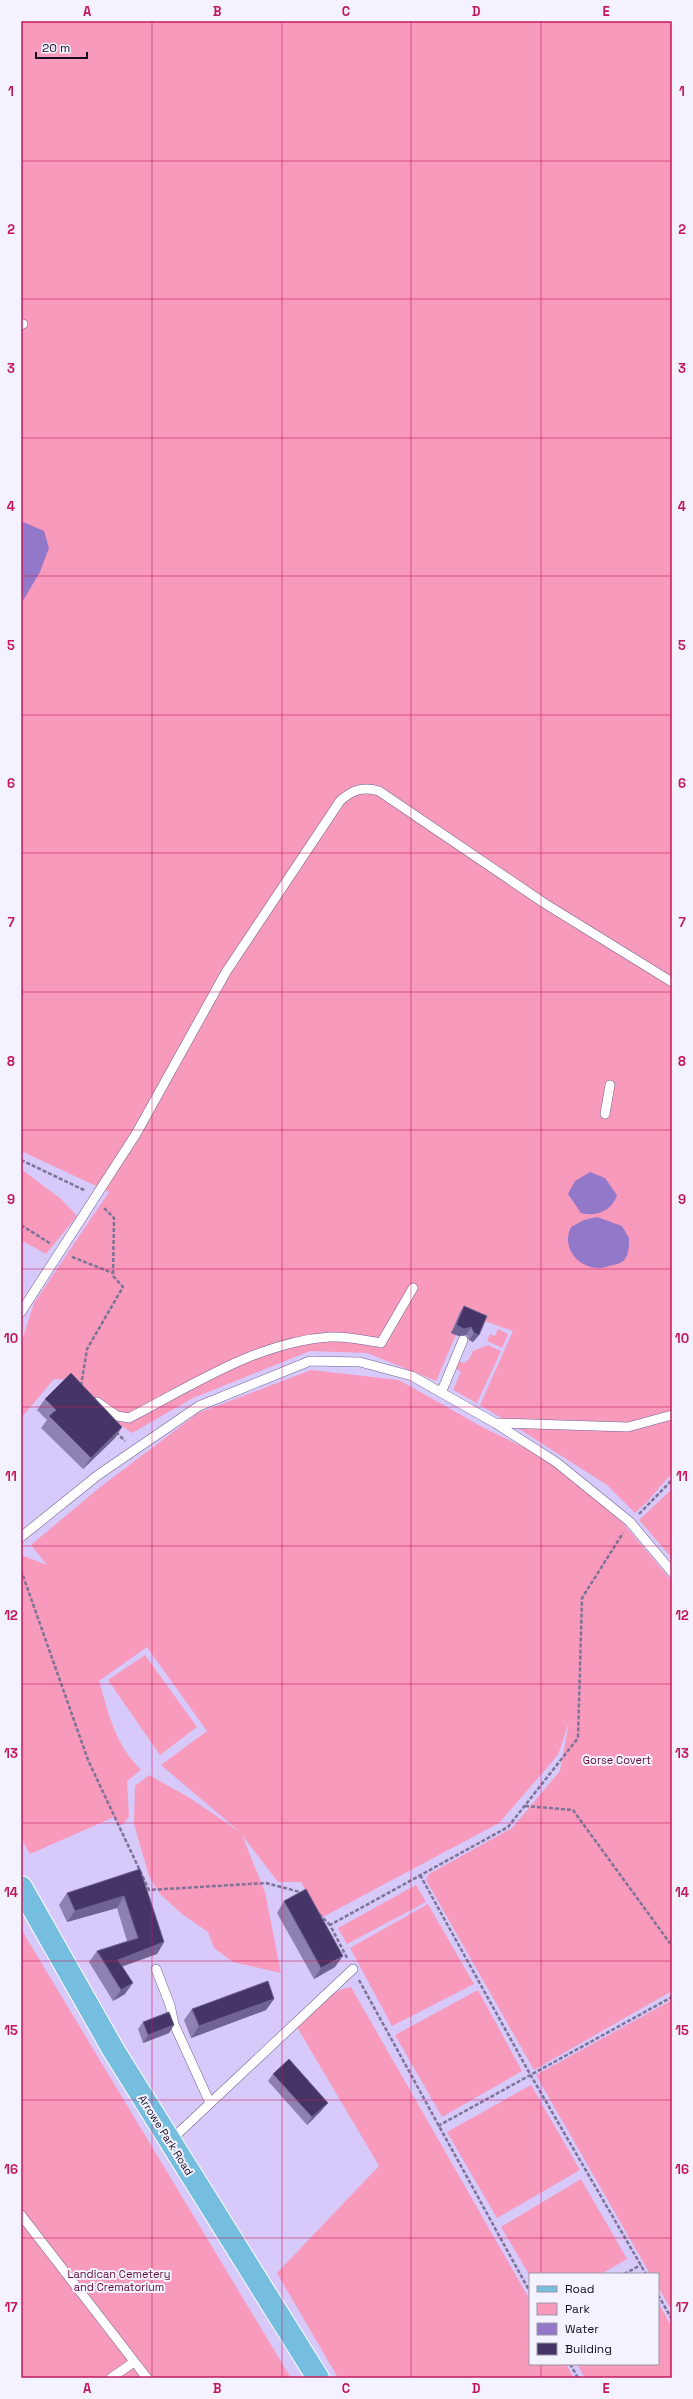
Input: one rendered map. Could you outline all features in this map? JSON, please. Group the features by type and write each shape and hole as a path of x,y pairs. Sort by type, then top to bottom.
{"main road":[{"name":"Arrowe Park Road","path":"21,1887 114,2051 171,2140 239,2254 318,2378"}],"lane":[{"path":"21,1312 136,1134 226,972 340,801 349,793 369,788 379,791 544,903 672,982"},
{"path":"605,1114 610,1085"},
{"path":"81,1388 103,1408 117,1416 129,1418 205,1377 284,1345 331,1337 381,1343 413,1288"},
{"path":"441,1393 464,1340"},
{"path":"21,1537 98,1475 199,1406 310,1361 360,1362 412,1376 495,1423 556,1462 630,1522 672,1572"},
{"path":"495,1423 628,1427 672,1415"},
{"path":"156,1969 170,2005 174,2024 210,2103"},
{"path":"171,2140 353,1970"},
{"path":"21,2215 147,2378"},
{"path":"111,2378 134,2362"}],"path":[{"path":"81,1388 87,1349 123,1287 113,1276"},
{"path":"113,1428 134,1451"},
{"path":"330,1925 508,1827 578,1738 582,1598 630,1522 656,1499 672,1480"},
{"path":"21,1570 88,1760 150,1890 266,1883 300,1892 305,1898"},
{"path":"524,1806 573,1810 672,1946"},
{"path":"420,1875 530,2074 645,2273"},
{"path":"315,1909 330,1925 438,2126 529,2290"},
{"path":"438,2126 672,1997"},
{"path":"626,2273 641,2265"},
{"path":"659,2296 672,2319"},
{"path":"571,2365 578,2378"}],"green space":[{"path":"21,21 672,21 672,1413 629,1422 503,1419 480,1405 513,1331 465,1314 436,1381 367,1353 310,1351 193,1398 132,1433 97,1409 66,1380 54,1379 21,1418 21,1344 34,1303 109,1192 21,1151"},
{"path":"21,1169 61,1199 77,1216 46,1254 21,1240"},
{"path":"498,1329 508,1334 502,1348 487,1341 490,1334 495,1336"},
{"path":"488,1345 501,1351 477,1403 453,1390 461,1372 456,1369 458,1361 464,1363 469,1359 473,1351"},
{"name":"Gorse Covert","path":"311,1370 399,1380 484,1428 534,1452 579,1485 622,1522 672,1581 672,1991 534,2070 426,1880 429,1874 512,1828 560,1771 569,1722 558,1755 499,1823 321,1918 301,1882 278,1882 242,1835 265,1892 281,1973 233,1962 214,1948 208,1932 182,1914 160,1894 149,1876 134,1824 135,1786 149,1775 190,1798 240,1832 161,1765 207,1731 147,1647 99,1681 110,1717 119,1739 132,1760 141,1770 127,1781 129,1817 121,1826 114,1817 30,1854 21,1838 21,1555 47,1565 31,1545 99,1488 198,1413"},
{"path":"672,1417 672,1473 646,1503 635,1513 607,1485 516,1427 628,1429"},
{"path":"672,1489 672,1558 639,1520"},
{"path":"145,1655 197,1727 160,1755 108,1680"},
{"path":"416,1885 426,1902 347,1944 338,1928"},
{"path":"428,1904 474,1984 392,2026 350,1948"},
{"name":"Landican Cemetery and Crematorium","path":"21,1929 291,2378 21,2378"},
{"path":"351,1987 529,2298 529,2365 567,2365 574,2378 338,2378 277,2273 379,2166 297,2027 321,2002 335,1992"},
{"path":"478,1990 522,2071 442,2117 395,2035"},
{"path":"672,2000 672,2311 659,2289 659,2273 649,2273 536,2075"},
{"path":"531,2085 580,2170 497,2218 447,2132"},
{"path":"581,2179 627,2259 603,2273 529,2273 529,2274 501,2227"},
{"path":"659,2304 670,2324 672,2311 672,2378 585,2378 578,2365 659,2365"}],"water":[{"path":"21,521 44,531 49,548 40,572 24,599 21,601"},
{"path":"590,1172 605,1178 617,1195 615,1201 603,1212 587,1214 581,1213 568,1194 575,1181"},
{"path":"597,1217 622,1226 629,1238 627,1254 623,1261 600,1268 591,1267 576,1259 571,1252 568,1244 568,1236 571,1227 584,1220"}],"building":[{"path":"464,1306 487,1316 479,1335 474,1333 471,1327 464,1329 456,1325"},
{"path":"71,1373 122,1427 91,1458 49,1416 56,1410 45,1399"},
{"path":"140,1869 164,1942 118,1960 133,1983 121,1990 97,1951 138,1938 124,1896 75,1911 67,1893"},
{"path":"306,1889 343,1956 321,1968 284,1901"},
{"path":"268,1981 274,1999 199,2026 192,2009"},
{"path":"169,2012 174,2025 148,2035 143,2022"},
{"path":"289,2059 328,2103 312,2117 273,2074"}]}
